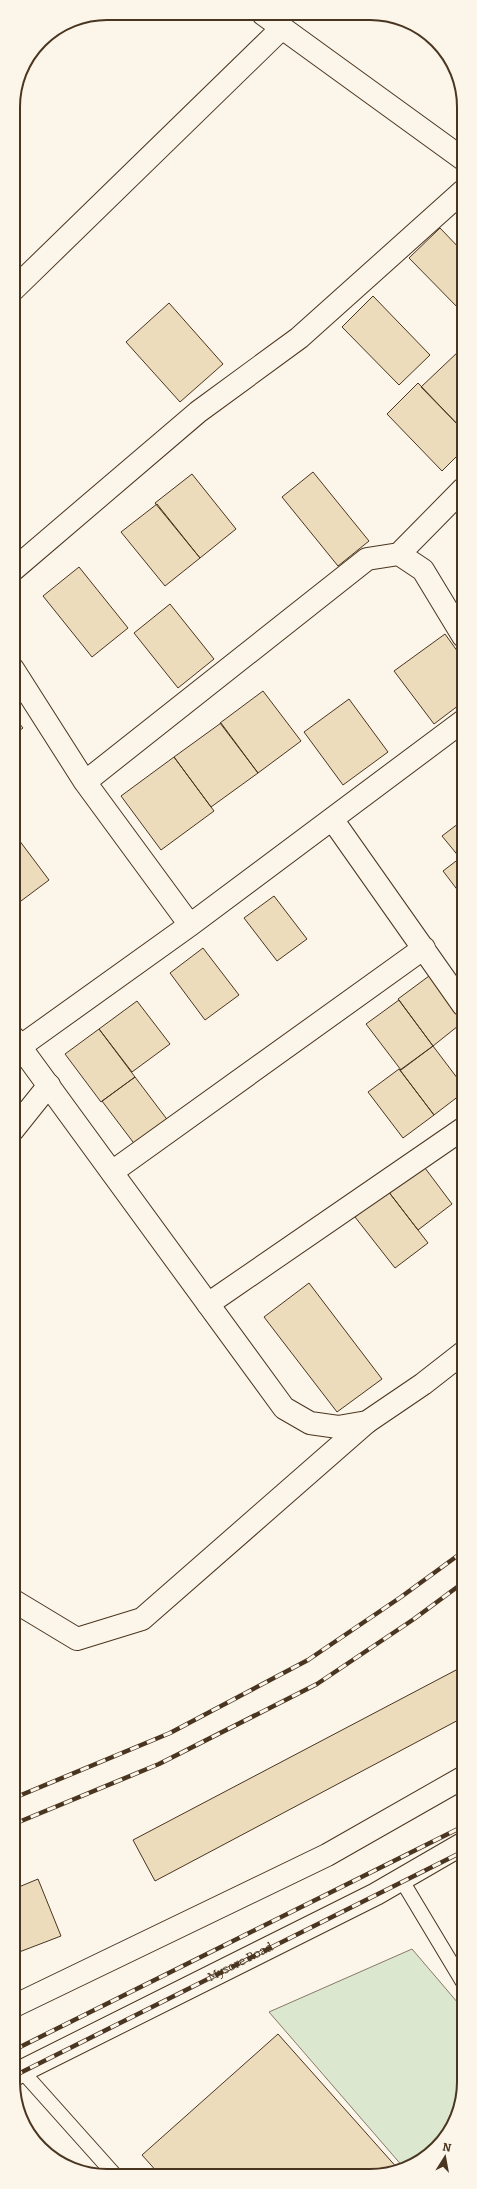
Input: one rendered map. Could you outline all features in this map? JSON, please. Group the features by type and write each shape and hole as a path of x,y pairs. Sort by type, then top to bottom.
{"main road":[{"path":"271,20 457,155"},
{"path":"20,283 282,28"},
{"path":"20,564 198,412 299,338 457,196"},
{"path":"85,782 367,559 399,554 457,495"},
{"path":"399,554 423,570 457,626"},
{"path":"20,679 85,782 190,925"},
{"path":"20,1040 190,925 457,725"},
{"path":"332,819 457,995"},
{"path":"112,1172 424,948"},
{"path":"20,1046 284,1408 310,1423 338,1428 367,1422"},
{"path":"20,1122 49,1085"},
{"path":"208,1304 457,1133"},
{"path":"20,1605 77,1639 142,1619 367,1422 423,1384 457,1357"},
{"path":"20,2003 327,1855 457,1780"},
{"name":"Mysore Road","path":"20,2072 376,1894 457,1847"}],"lane":[{"path":"401,1879 457,1972"},
{"path":"20,2075 109,2169"}],"green space":[{"path":"412,1949 457,2002 457,2087 454,2104 448,2120 442,2130 437,2137 425,2137 425,2149 400,2163 269,2012"}],"building":[{"path":"440,228 457,246 457,307 409,258"},
{"path":"373,296 430,355 399,385 342,327"},
{"path":"169,303 223,364 180,402 126,342"},
{"path":"457,353 457,424 421,387"},
{"path":"418,383 457,424 457,456 442,471 387,414"},
{"path":"313,472 369,541 338,566 282,497"},
{"path":"192,474 236,529 200,558 155,503"},
{"path":"157,504 200,558 165,586 121,532"},
{"path":"79,567 128,628 92,657 43,596"},
{"path":"170,604 214,659 178,688 134,633"},
{"path":"445,634 457,651 457,707 434,724 394,671"},
{"path":"263,691 301,741 258,773 220,723"},
{"path":"349,699 388,752 343,785 304,732"},
{"path":"221,723 258,773 211,807 174,757"},
{"path":"174,757 214,811 161,850 121,796"},
{"path":"457,825 457,854 442,836"},
{"path":"20,841 49,880 20,902"},
{"path":"457,860 457,889 443,871"},
{"path":"274,896 307,939 277,961 244,918"},
{"path":"203,948 239,995 205,1020 170,973"},
{"path":"429,976 457,1014 457,1027 433,1046 398,999"},
{"path":"399,1000 433,1046 401,1070 366,1024"},
{"path":"137,1001 170,1044 132,1072 99,1029"},
{"path":"99,1029 135,1077 101,1102 65,1054"},
{"path":"433,1046 457,1078 457,1097 434,1115 400,1070"},
{"path":"399,1069 434,1115 403,1138 368,1092"},
{"path":"135,1077 169,1122 136,1146 102,1101"},
{"path":"422,1164 452,1204 418,1230 388,1191"},
{"path":"388,1191 428,1243 395,1268 355,1217"},
{"path":"309,1283 382,1379 337,1412 264,1317"},
{"path":"457,1670 457,1721 155,1881 133,1840"},
{"path":"38,1879 61,1936 20,1952 20,1886"},
{"path":"278,2034 395,2165 370,2169 155,2169 142,2155"}],"railway":[{"path":"20,1796 170,1733 308,1660 401,1597 457,1556"},
{"path":"20,1822 159,1764 317,1684 414,1619 457,1587"},
{"path":"20,2047 457,1829"},
{"path":"20,2073 457,1854"}]}
